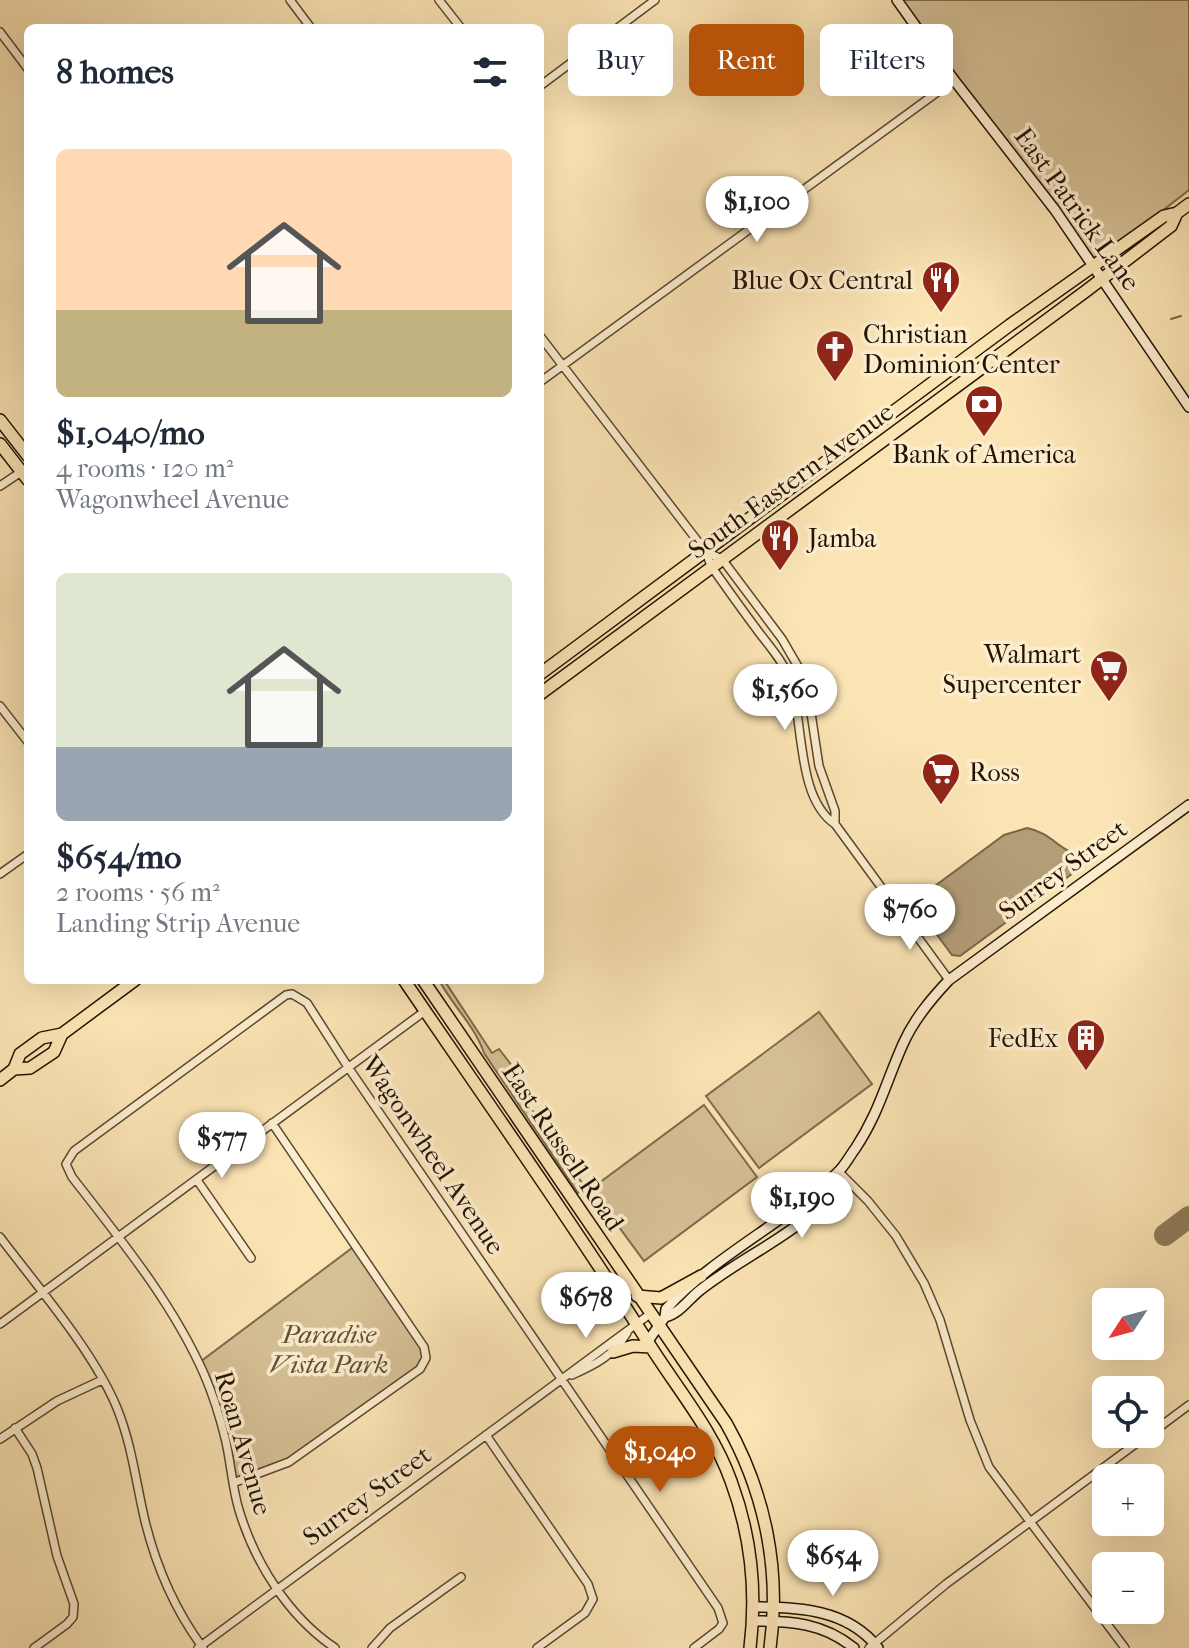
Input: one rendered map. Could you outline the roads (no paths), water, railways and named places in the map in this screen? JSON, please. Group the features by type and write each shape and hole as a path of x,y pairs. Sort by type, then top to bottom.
{"main road":[{"name":"South Eastern Avenue","path":"544,671 1093,265 1164,216 1177,213 1189,204"},
{"name":"South Eastern Avenue","path":"544,691 1103,278 1171,226 1177,213"},
{"path":"0,420 24,451"},
{"path":"0,436 24,468"},
{"path":"0,444 24,469"},
{"path":"0,1080 14,1069 20,1054 42,1038 62,1034 130,984"},
{"name":"East Russell Road","path":"407,984 633,1328 649,1344 703,1423 730,1479 748,1544 753,1607 750,1648"},
{"name":"East Russell Road","path":"426,984 637,1296 650,1314 661,1321 726,1423 750,1471 768,1537 774,1607 770,1648"},
{"path":"14,1069 30,1068 54,1052 62,1034"},
{"path":"476,1086 489,1076"},
{"path":"637,1296 661,1298 701,1276"},
{"path":"613,1352 649,1344"}],"street":[{"path":"290,0 308,24"},
{"path":"439,0 458,24"},
{"path":"544,83 655,0"},
{"name":"East Patrick Lane","path":"897,0 954,80 1055,210 1189,407"},
{"path":"0,32 24,64"},
{"path":"544,379 954,80"},
{"path":"544,341 706,552 782,639 800,670 811,713 819,766 835,811 835,824"},
{"path":"0,486 24,472"},
{"path":"716,563 786,670 796,701 812,790 823,816 835,824 949,980"},
{"path":"0,706 24,737"},
{"name":"Surrey Street","path":"649,1344 666,1309 701,1276 839,1172 870,1126 908,1034 927,1004 949,980 1189,805"},
{"path":"0,874 24,857"},
{"name":"Wagonwheel Avenue","path":"66,1164 74,1151 286,995 292,994 307,1003 718,1608 723,1623 694,1648"},
{"path":"0,1324 425,1011"},
{"path":"233,1483 289,1462 420,1369 426,1358 424,1347 272,1123"},
{"name":"Roan Avenue","path":"66,1164 72,1177 162,1297 186,1336 222,1426 238,1508 252,1544 277,1589 309,1627 335,1648"},
{"path":"839,1172 896,1236 924,1283 940,1320 980,1447 1000,1485 1125,1648"},
{"name":"Surrey Street","path":"661,1321 819,1206 833,1193 839,1172"},
{"path":"197,1180 251,1258"},
{"path":"0,1237 43,1293 116,1406 131,1450 145,1521 162,1574 201,1647"},
{"path":"721,1275 754,1248 756,1237"},
{"name":"Surrey Street","path":"201,1647 650,1314"},
{"name":"Surrey Street","path":"563,1380 595,1365 613,1352 633,1328"},
{"path":"0,1439 57,1401 102,1380"},
{"path":"1164,1424 1189,1405"},
{"path":"15,1428 37,1468 57,1556 74,1604 73,1617 34,1648"},
{"path":"486,1435 588,1584 593,1599 585,1613 537,1648"},
{"path":"753,1607 823,1612 848,1623 874,1646 946,1584 1131,1448"},
{"path":"372,1648 390,1628 461,1577"},
{"path":"753,1621 817,1626 838,1635 854,1648"}],"waterway":[{"path":"1171,319 1181,316"}],"place":[{"name":"Blue Ox Central","path":"941,314"},
{"name":"Christian Dominion Center","path":"835,383"},
{"name":"Bank of America","path":"984,438"},
{"name":"Jamba","path":"780,572"},
{"name":"Walmart Supercenter","path":"1109,703"},
{"name":"Ross","path":"941,806"},
{"name":"FedEx","path":"1086,1072"}],"park label":[{"name":"Paradise Vista Park","path":"329,1349"}]}
